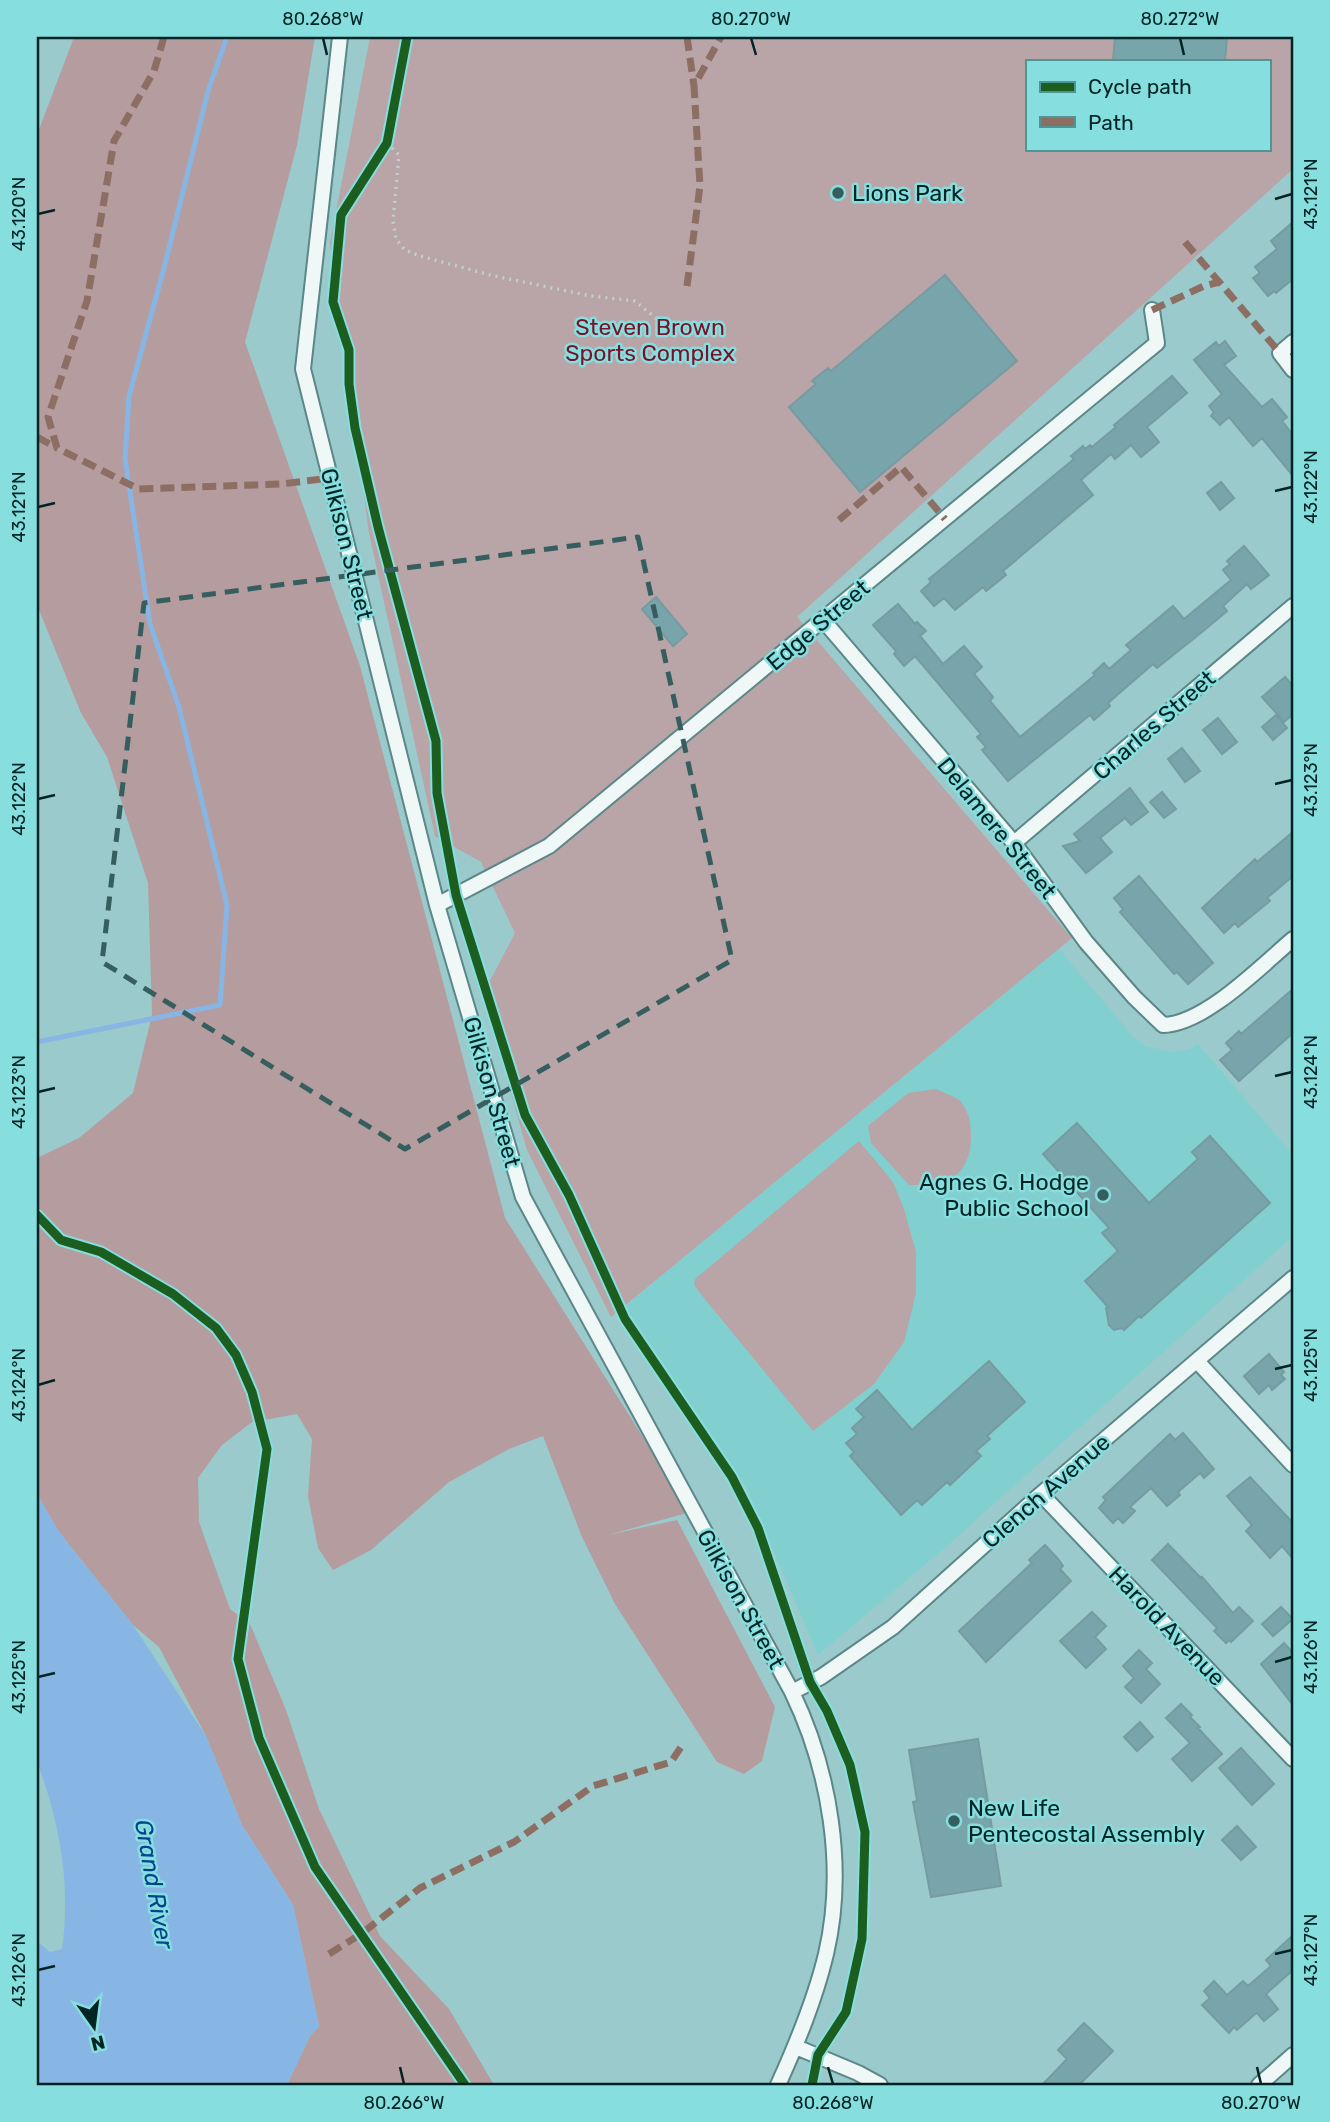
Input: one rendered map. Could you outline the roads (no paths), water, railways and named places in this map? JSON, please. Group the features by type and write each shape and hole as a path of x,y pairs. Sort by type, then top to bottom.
{"street":[{"name":"Gilkison Street","path":"340,37 303,369 437,905 523,1197 792,1692 805,1722 824,1784 831,1829 832,1916 826,1955 796,2047 778,2085"},
{"name":"Edge Street","path":"437,905 549,846 1157,343 1152,310"},
{"path":"1293,342 1280,353 1293,370"},
{"name":"Charles Street","path":"1014,843 1293,606"},
{"name":"Delamere Street","path":"823,620 1014,843 1086,942 1134,997 1163,1025 1175,1025 1195,1017 1222,999 1293,939"},
{"name":"Clench Avenue","path":"792,1692 821,1677 893,1627 1041,1494 1293,1279"},
{"path":"1197,1361 1293,1465"},
{"name":"Harold Avenue","path":"1041,1494 1293,1759"},
{"path":"796,2047 880,2085"},
{"path":"1259,2085 1293,2055"}],"water":[{"name":"Grand River","path":"37,1494 59,1532 133,1625 206,1736 242,1825 293,1905 319,2026 310,2036 287,2085 37,2085 37,1941 50,1952 62,1949 65,1902 62,1854 52,1808 37,1762"}],"waterway":[{"path":"37,1042 220,1005 227,905 179,707 150,624 125,459 129,396 208,91 227,37"}],"place":[{"name":"Lions Park","path":"838,193"},
{"name":"Agnes G. Hodge Public School","path":"1103,1195"},
{"name":"New Life Pentecostal Assembly","path":"954,1821"}],"park label":[{"name":"Steven Brown Sports Complex","path":"650,340"}]}
